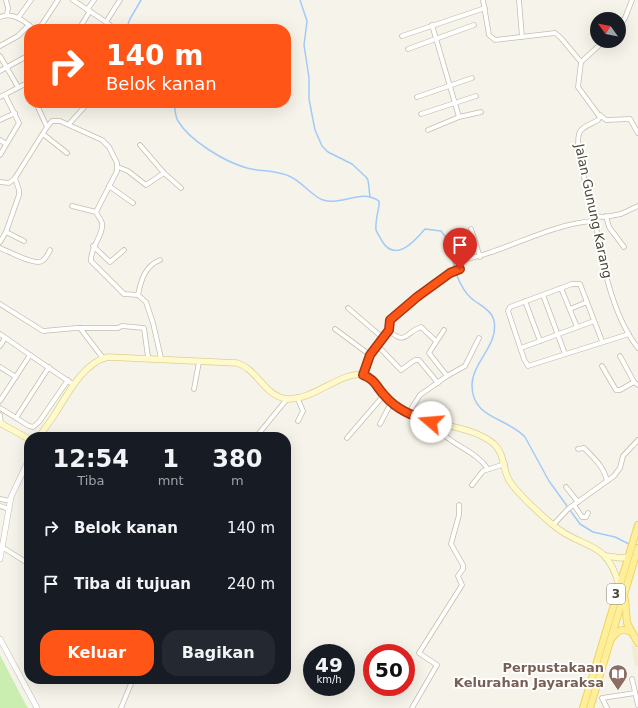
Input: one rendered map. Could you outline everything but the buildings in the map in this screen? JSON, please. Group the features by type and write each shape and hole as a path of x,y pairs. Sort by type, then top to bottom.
{"main road":[{"path":"42,432 74,385 92,366 103,358 112,356 241,364 270,391 279,397 287,399 312,394 350,376 363,375 377,384 391,403 408,414 436,424 469,432 490,442 500,451 505,463 507,476 512,484 553,525 606,556 621,558 629,554"},
{"path":"1,423 24,436"},
{"name":"3","path":"583,708 603,637 638,525"},
{"name":"3","path":"590,708 638,548"},
{"path":"606,556 613,568 619,585"},
{"path":"626,590 626,616 631,632 638,643"},
{"path":"610,640 621,630 626,629 631,632"}],"street":[{"path":"6,0 8,8 7,15"},
{"path":"18,18 31,0"},
{"path":"42,24 58,0"},
{"path":"73,0 106,22 120,0"},
{"path":"82,24 94,0"},
{"path":"483,0 489,36 492,39 499,40 557,34 581,62"},
{"path":"519,0 522,37"},
{"path":"626,15 632,0"},
{"path":"402,36 485,8"},
{"path":"0,17 7,15 18,18 27,24"},
{"path":"432,25 459,117"},
{"path":"408,49 474,25"},
{"path":"0,46 18,36 24,30"},
{"path":"596,48 581,62 578,86 599,115 607,120 630,119 638,132"},
{"path":"0,56 18,88"},
{"path":"0,71 24,58"},
{"path":"417,97 472,78"},
{"path":"0,97 24,85"},
{"path":"0,155 19,123 5,95"},
{"path":"420,114 476,96"},
{"path":"38,108 47,127"},
{"path":"69,124 83,108"},
{"path":"428,130 459,117 481,112"},
{"path":"0,120 15,113"},
{"name":"Jalan Gunung Karang","path":"599,115 598,120 582,129 579,136 584,176 594,218 597,241 611,291 629,334 638,348"},
{"path":"0,182 9,183 15,178 47,127 54,120 69,124 105,142 109,146 118,167 128,171 146,185 164,173"},
{"path":"43,134 67,153"},
{"path":"0,140 6,144"},
{"path":"140,145 164,173 181,188"},
{"path":"118,167 96,212 102,226 90,257 92,262 124,294 138,295 147,304 161,358"},
{"path":"0,242 6,232 19,195 15,178"},
{"path":"109,186 133,203"},
{"path":"72,206 96,212"},
{"path":"457,260 480,257 562,227 594,218 621,214 638,206"},
{"path":"606,216 609,227 624,248"},
{"path":"471,229 480,257"},
{"path":"6,232 24,241"},
{"path":"363,375 370,355 389,330 389,321 398,311 450,273 460,269 451,246 460,241"},
{"path":"93,246 110,262 124,250"},
{"path":"0,248 31,261 38,262 42,261 50,250"},
{"path":"138,295 144,276 152,264 160,260"},
{"path":"602,341 580,284 572,284 510,308 508,313 528,366 602,341 629,334"},
{"path":"562,288 577,327"},
{"path":"543,295 565,354"},
{"path":"525,302 540,341"},
{"path":"570,309 587,302"},
{"path":"0,304 44,331 80,328 118,328 122,326 144,328 148,358"},
{"path":"348,308 383,338"},
{"path":"521,348 594,320"},
{"path":"389,330 395,336 402,339 421,327 436,341"},
{"path":"80,328 103,358"},
{"path":"335,329 370,355"},
{"path":"444,330 430,349 430,355 447,376"},
{"path":"0,334 74,385"},
{"path":"0,346 5,338"},
{"path":"408,414 418,397 447,376 465,366 479,338"},
{"path":"377,345 401,370 415,360 419,360 438,383"},
{"path":"0,401 30,355"},
{"path":"602,366 616,390 620,390 636,383 620,356"},
{"path":"194,389 199,362"},
{"path":"0,367 16,377"},
{"path":"16,418 48,367"},
{"path":"0,408 31,427 37,424 68,380"},
{"path":"347,438 384,395"},
{"path":"297,397 303,411 298,421"},
{"path":"260,432 287,399"},
{"path":"380,424 391,403"},
{"path":"0,415 1,423"},
{"path":"436,424 442,434 475,455 488,469"},
{"path":"553,525 571,507 607,481 619,470 623,456 638,440"},
{"path":"578,449 584,448 599,463 603,469 607,481"},
{"path":"472,485 483,471 505,463"},
{"path":"0,559 10,501 14,488 24,469"},
{"path":"566,487 578,502"},
{"path":"0,499 10,501"},
{"path":"412,708 437,665 420,653 462,585 458,576 463,569 463,565 451,544 459,505"},
{"path":"0,506 8,509"},
{"path":"571,507 582,517 586,517 588,513"},
{"path":"2,547 24,561"},
{"path":"0,639 24,684"},
{"path":"632,679 638,705"},
{"path":"24,684 37,708"},
{"path":"121,708 131,684"},
{"path":"607,708 603,698 635,693"}],"shaded area":[{"path":"631,644 638,649 638,665 635,666"}],"green space":[{"path":"0,655 26,705 28,708 0,708"}],"waterway":[{"path":"128,24 141,0"},
{"path":"300,0 307,21 304,45 309,78 309,99 315,130 322,146 328,152 352,164 366,177 368,180 370,197"},
{"path":"175,108 177,119 191,136 209,150 229,161 247,168 286,175 295,179 315,196 323,200 337,201 365,196 372,197 379,201 376,230 387,247 393,250 404,248 425,229 441,231 451,244"},
{"path":"452,254 460,283 467,294 491,314 494,321 495,329 490,345 473,376 473,396 477,404 491,416 518,430 525,437 549,481 580,524 593,532 615,537 629,544"}],"place":[{"name":"Perpustakaan Kelurahan Jayaraksa","path":"618,691"}],"route":[{"path":"431,422 404,412 391,403 372,379 363,375 370,355 389,330 388,323 398,311 436,285 450,273 460,269"}]}
